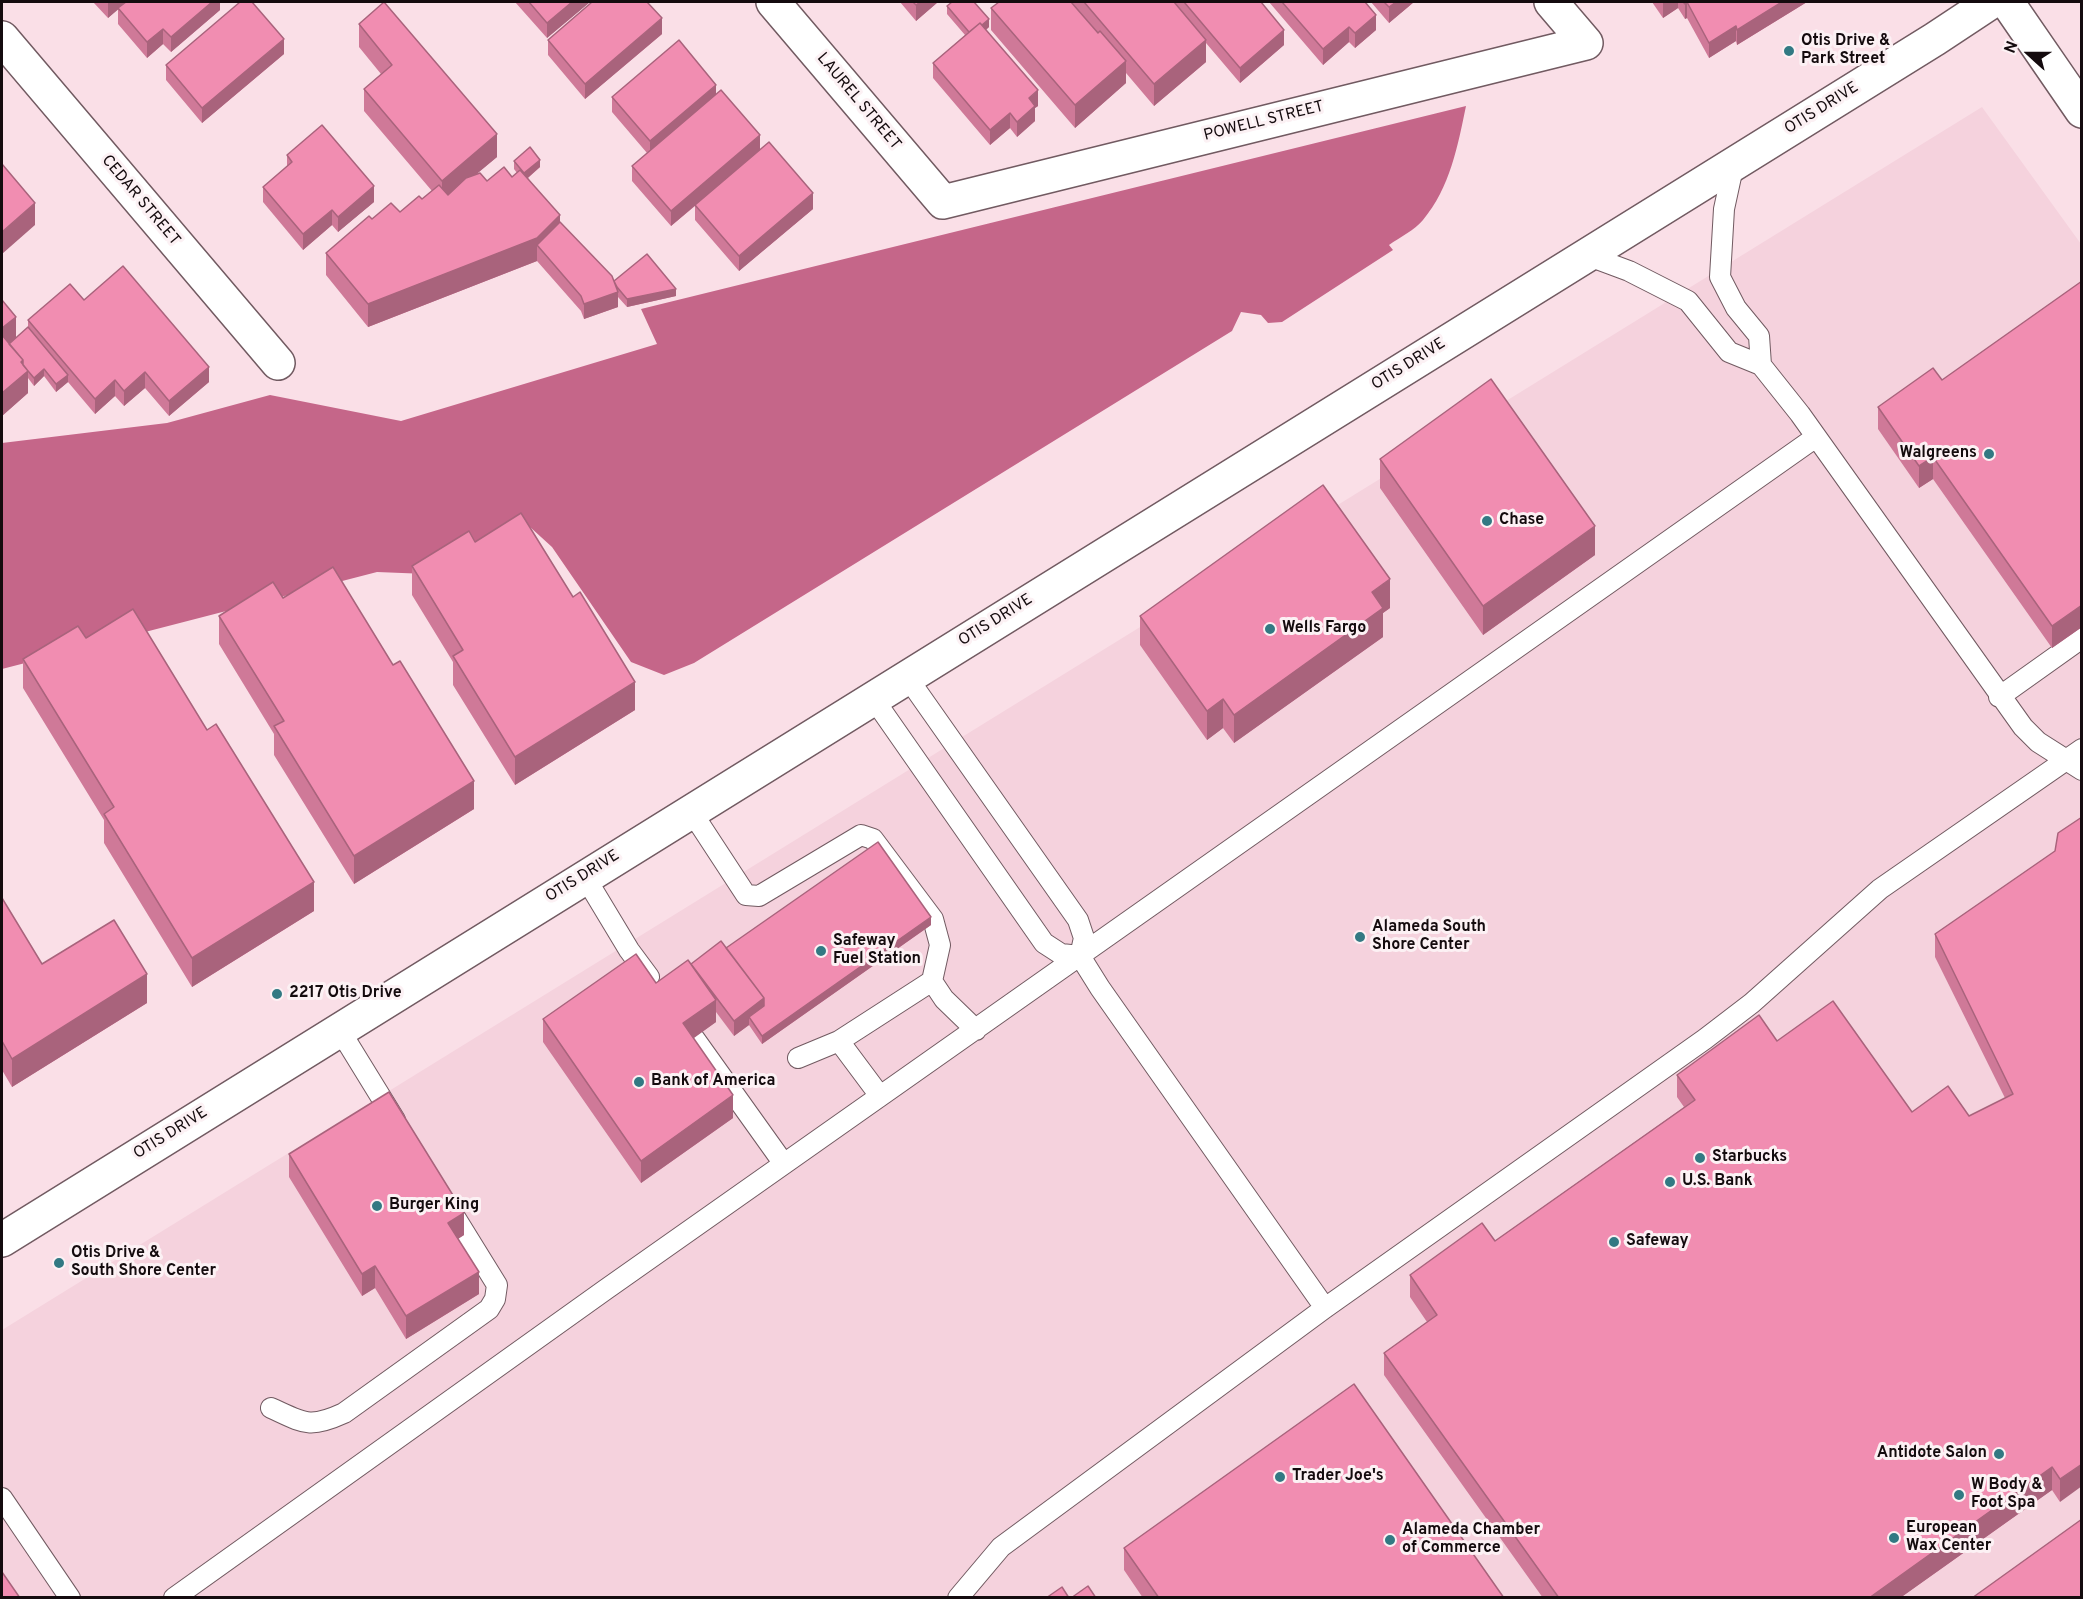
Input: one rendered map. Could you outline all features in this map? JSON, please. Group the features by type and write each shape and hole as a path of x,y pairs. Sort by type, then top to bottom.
{"main road":[{"name":"LAUREL STREET","path":"772,2 943,202"},
{"name":"POWELL STREET","path":"943,202 1586,43 1551,2"},
{"name":"OTIS DRIVE","path":"2,1240 1991,2"},
{"path":"2007,2 2082,111"},
{"name":"CEDAR STREET","path":"2,38 278,363"}],"lane":[{"path":"1734,163 1724,209 1720,277 1736,308 1759,336 1761,365"},
{"path":"1586,255 1629,271 1688,301 1729,352 1761,365 1816,437 2023,728 2038,742 2077,760"},
{"path":"174,1598 880,1096 1816,437"},
{"path":"1999,697 2081,640"},
{"path":"907,677 1078,920 1084,938 1080,956 1325,1308"},
{"path":"873,698 1044,943 1061,954 1080,956"},
{"path":"958,1598 1001,1547 1325,1308 1705,1039 1752,1003 1880,889 2077,760"},
{"path":"691,811 746,895 759,896 861,835 873,839 933,919 940,945 932,981 839,1041 798,1059"},
{"path":"585,877 629,950 659,991"},
{"path":"932,981 944,999 976,1030"},
{"path":"339,1029 406,1137"},
{"path":"694,1038 784,1164"},
{"path":"839,1041 880,1096"},
{"path":"270,1408 302,1422 320,1424 344,1413 489,1309 495,1299 497,1285 442,1197"},
{"path":"2,1498 70,1598"}],"shaded area":[{"path":"1466,106 1452,166 1440,194 1420,224 1389,245 1393,250 1282,322 1268,323 1261,315 1241,312 1232,331 694,663 664,675 631,662 552,547 530,527 427,574 377,572 2,669 2,443 167,423 270,395 401,421 657,344 641,309"},
{"name":"Alameda South Shore Center","path":"1982,107 2081,244 2081,1597 2,1598 2,1330"}],"building":[{"path":"126,2 212,2 171,37 163,29 147,42 118,8"},
{"path":"240,2 252,2 284,39 202,108 166,65"},
{"path":"384,2 497,134 442,181 364,89 392,65 359,24"},
{"path":"529,2 572,2 547,23"},
{"path":"592,2 647,2 662,18 585,84 548,40"},
{"path":"952,2 974,2 989,19 969,32 947,6"},
{"path":"999,2 1071,2 1126,61 1075,105 991,8"},
{"path":"1084,2 1174,2 1206,40 1154,84"},
{"path":"1184,2 1261,2 1284,30 1240,68"},
{"path":"1282,2 1365,2 1376,15 1355,33 1349,27 1323,49"},
{"path":"1384,2 1396,2 1389,7"},
{"path":"1687,2 1782,2 1737,30 1736,26 1709,43"},
{"path":"980,23 1038,90 1029,98 1035,106 1017,122 1010,113 990,130 933,63"},
{"path":"679,40 716,85 650,141 612,97"},
{"path":"721,90 760,135 671,211 632,166"},
{"path":"322,125 374,186 338,217 332,210 303,234 263,187 292,162 287,155"},
{"path":"769,142 813,193 739,256 695,205"},
{"path":"530,147 540,160 524,173 514,161"},
{"path":"2,164 35,203 2,232"},
{"path":"504,167 512,177 520,170 560,215 537,238 368,304 326,253 369,216 372,219 391,203 400,212 419,196 422,199 439,185 448,195 466,178 480,173 487,181"},
{"path":"560,222 612,276 618,292 584,304 581,296 537,245"},
{"path":"647,254 676,289 627,299 614,281"},
{"path":"123,266 209,367 169,401 145,372 124,391 115,380 95,399 28,320 70,284 84,300"},
{"name":"Walgreens","path":"2082,281 2082,605 2052,626 1933,457 1919,466 1878,407 1933,368 1942,380"},
{"path":"2,300 16,317 2,328"},
{"path":"28,327 68,375 56,384 44,369 34,378 23,365 23,360 9,344"},
{"path":"2,335 23,360 21,362 28,371 2,393"},
{"name":"Chase","path":"1491,379 1595,526 1483,606 1380,459"},
{"name":"Wells Fargo","path":"1323,485 1390,579 1372,592 1383,608 1234,715 1223,699 1207,711 1140,616"},
{"path":"521,513 573,597 580,592 635,682 515,757 453,656 463,650 412,566 469,531 475,542"},
{"path":"333,567 393,665 400,661 474,781 354,856 274,726 284,721 219,616 273,582 283,598"},
{"path":"133,609 207,730 216,724 314,882 192,958 104,814 114,807 23,659 78,626 86,638"},
{"path":"2082,817 2082,1464 2060,1479 2052,1467 1869,1598 1559,1598 1384,1353 1437,1315 1410,1275 1482,1223 1495,1241 1695,1100 1677,1075 1759,1015 1777,1041 1833,1001 1912,1112 1948,1086 1969,1116 2013,1094 1935,934 2055,851 2058,833"},
{"path":"878,842 931,917 762,1036 749,1017 764,1006 764,998 726,948"},
{"path":"2,898 42,964 114,920 147,974 12,1059 2,1041"},
{"path":"721,941 764,998 734,1021 691,964"},
{"name":"Bank of America","path":"636,954 656,983 688,960 716,1000 683,1023 733,1095 641,1161 543,1019"},
{"name":"Burger King","path":"389,1092 464,1213 448,1223 479,1272 406,1316 375,1266 362,1274 289,1154"},
{"path":"1354,1384 1504,1598 1159,1598 1124,1548"},
{"path":"2082,1519 2082,1598 1972,1598"},
{"path":"2,1572 20,1598 2,1598"},
{"path":"1088,1586 1096,1598 1071,1598"},
{"path":"1062,1587 1069,1598 1046,1598"}],"place":[{"name":"Otis Drive & Park Street","path":"1789,51"},
{"name":"Walgreens","path":"1989,454"},
{"name":"Chase","path":"1487,521"},
{"name":"Wells Fargo","path":"1270,629"},
{"name":"Alameda South Shore Center","path":"1360,937"},
{"name":"Safeway Fuel Station","path":"821,951"},
{"name":"2217 Otis Drive","path":"277,994"},
{"name":"Bank of America","path":"639,1082"},
{"name":"Starbucks","path":"1700,1158"},
{"name":"U.S. Bank","path":"1670,1182"},
{"name":"Burger King","path":"377,1206"},
{"name":"Safeway","path":"1614,1242"},
{"name":"Otis Drive & South Shore Center","path":"59,1263"},
{"name":"Antidote Salon","path":"1999,1454"},
{"name":"Trader Joe's","path":"1280,1477"},
{"name":"W Body & Foot Spa","path":"1959,1495"},
{"name":"European Wax Center","path":"1894,1538"},
{"name":"Alameda Chamber of Commerce","path":"1390,1540"}]}
